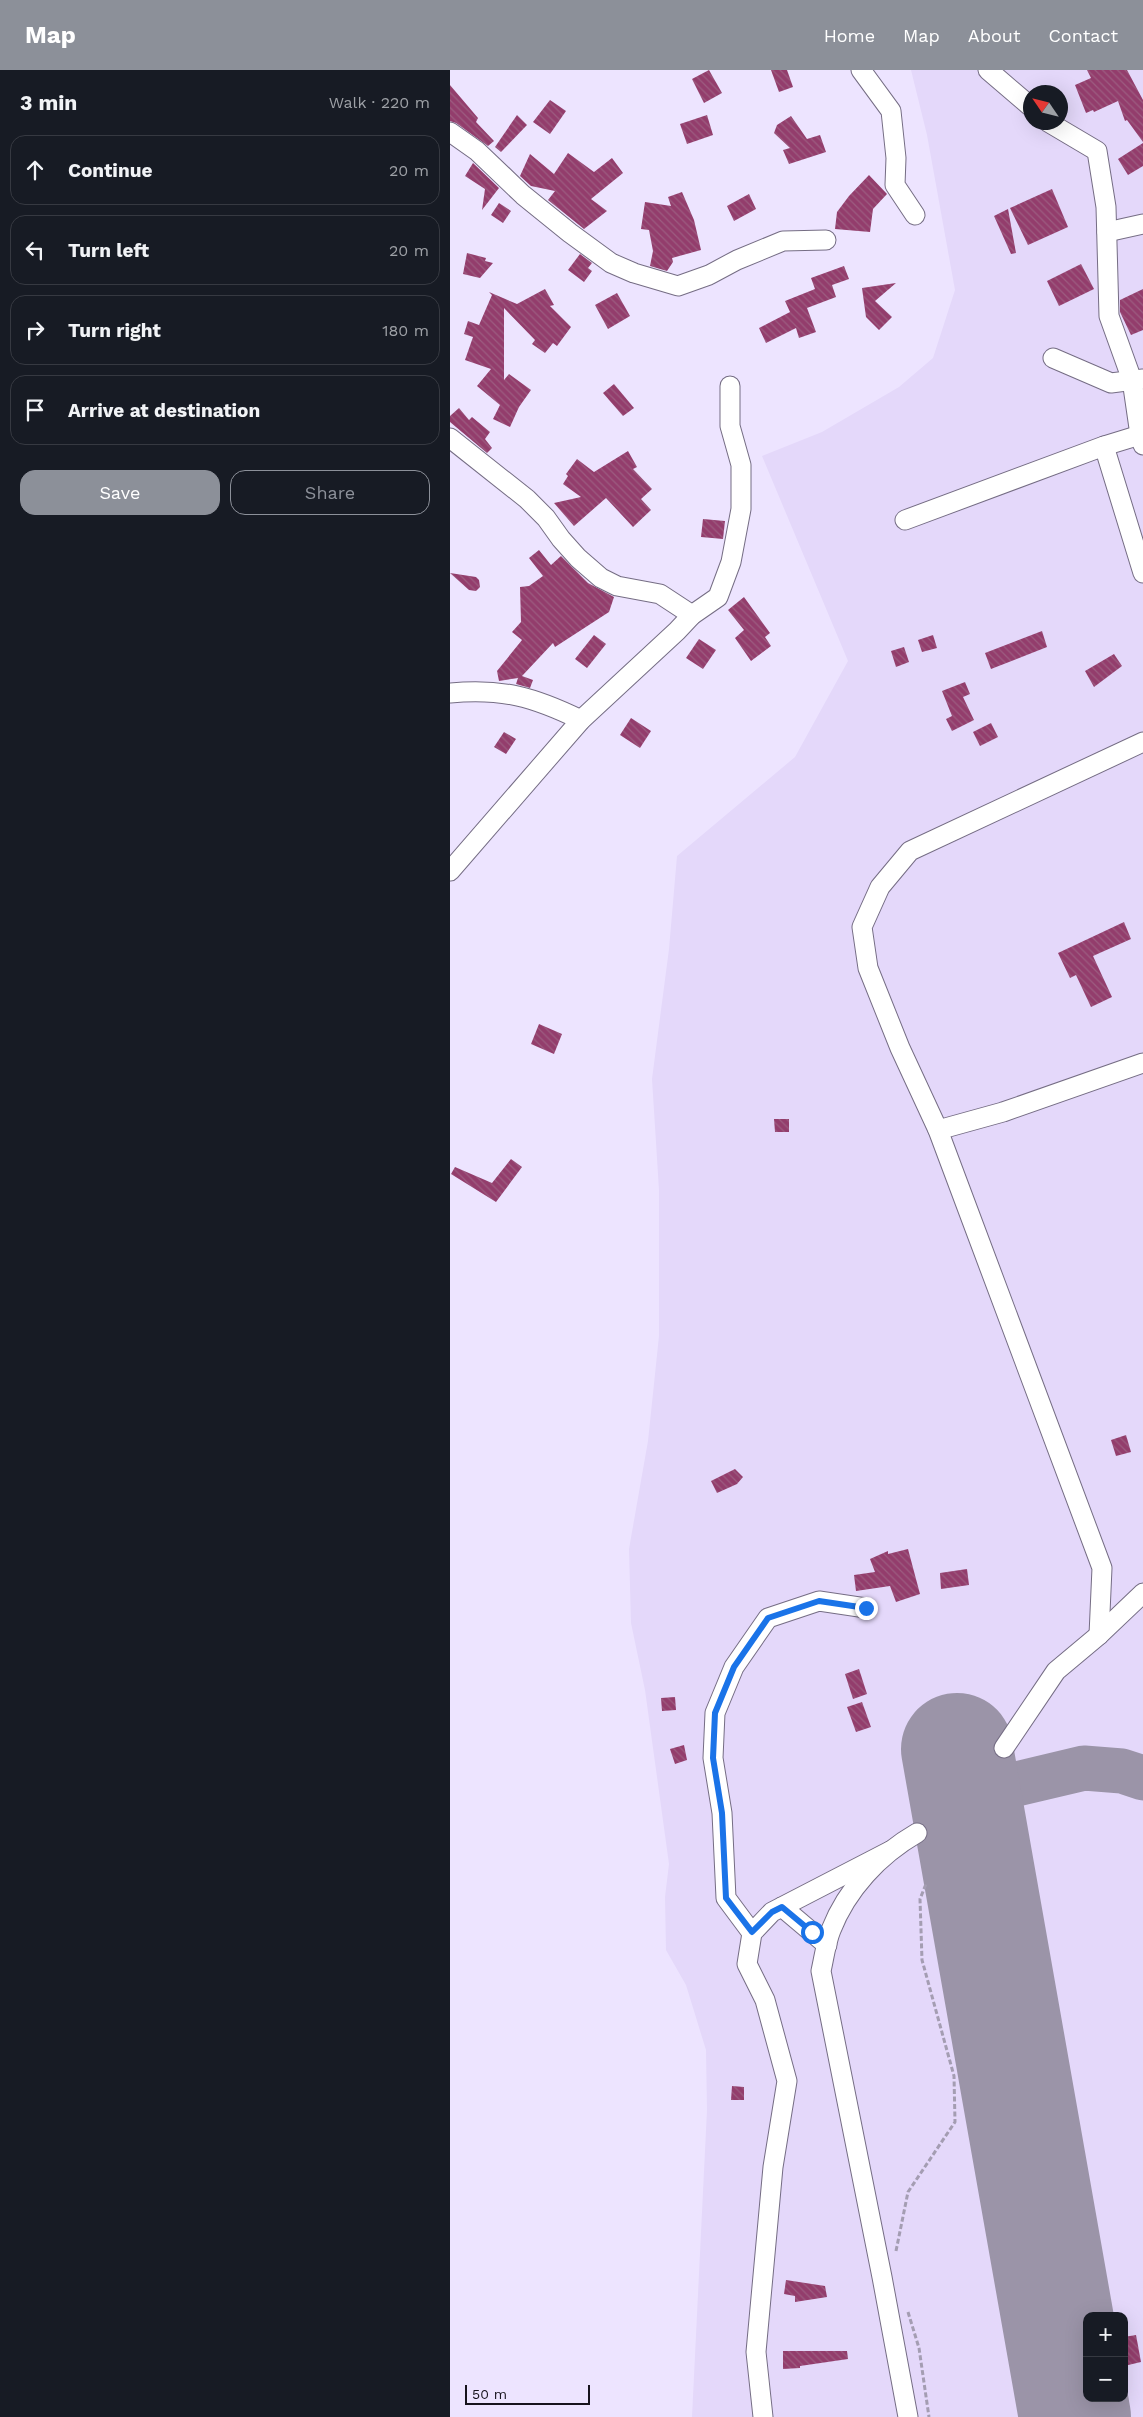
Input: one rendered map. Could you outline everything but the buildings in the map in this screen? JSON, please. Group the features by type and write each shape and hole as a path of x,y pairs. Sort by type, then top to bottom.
{"street":[{"path":"861,70 891,111 896,158 895,185 915,216"},
{"path":"988,70 1023,100"},
{"path":"905,520 1104,446 1142,438 1138,380 1109,316 1106,206 1097,151 1062,130"},
{"path":"452,137 497,168 523,195 592,250 611,263 634,274 678,286 709,275 738,260 783,241 826,240"},
{"path":"1107,232 1143,224"},
{"path":"1053,358 1111,383 1138,380"},
{"path":"450,871 581,720 677,632 692,615 718,597 731,562 741,509 741,465 730,426 730,386"},
{"path":"450,438 527,499 546,518 578,558 601,578 617,586 660,594 692,615"},
{"path":"1104,446 1143,572"},
{"path":"450,693 509,693 532,699 581,720"},
{"path":"1099,1635 1102,1568 1042,1405 982,1252 938,1130 900,1048 868,968 862,927 880,887 910,851 1143,742"},
{"path":"938,1130 1003,1112 1143,1063"},
{"path":"1004,1748 1056,1671 1099,1635 1143,1592"},
{"path":"752,1932 726,1898 722,1813 713,1758 715,1713 734,1667 768,1618 819,1601 866,1608"},
{"path":"763,2417 756,2352 773,2167 787,2081 765,2000 747,1964 752,1932 772,1912 890,1851 917,1833"},
{"path":"890,1851 851,1889 830,1930 820,1971 873,2229 908,2417"},
{"path":"782,1907 827,1945"}],"path":[{"path":"895,2255 908,2192 955,2122 954,2076 922,1960 920,1899 926,1884"},
{"path":"907,2311 919,2348 929,2417"}],"shaded area":[{"path":"911,70 1143,70 1143,2417 692,2417 707,2110 706,2050 686,1985 666,1950 665,1897 669,1864 645,1690 631,1623 629,1549 648,1441 659,1336 659,1190 652,1079 669,949 677,856 795,757 848,661 762,456 822,432 899,387 933,358 955,290 927,135"}],"taxiway":[{"path":"966,1796 1084,1768 1122,1771 1143,1778"}],"runway":[{"path":"957,1749 1075,2417"}],"route":[{"path":"812,1932 782,1907 772,1912 752,1932 726,1898 722,1813 713,1758 715,1713 734,1667 768,1618 819,1601 866,1608"}]}
